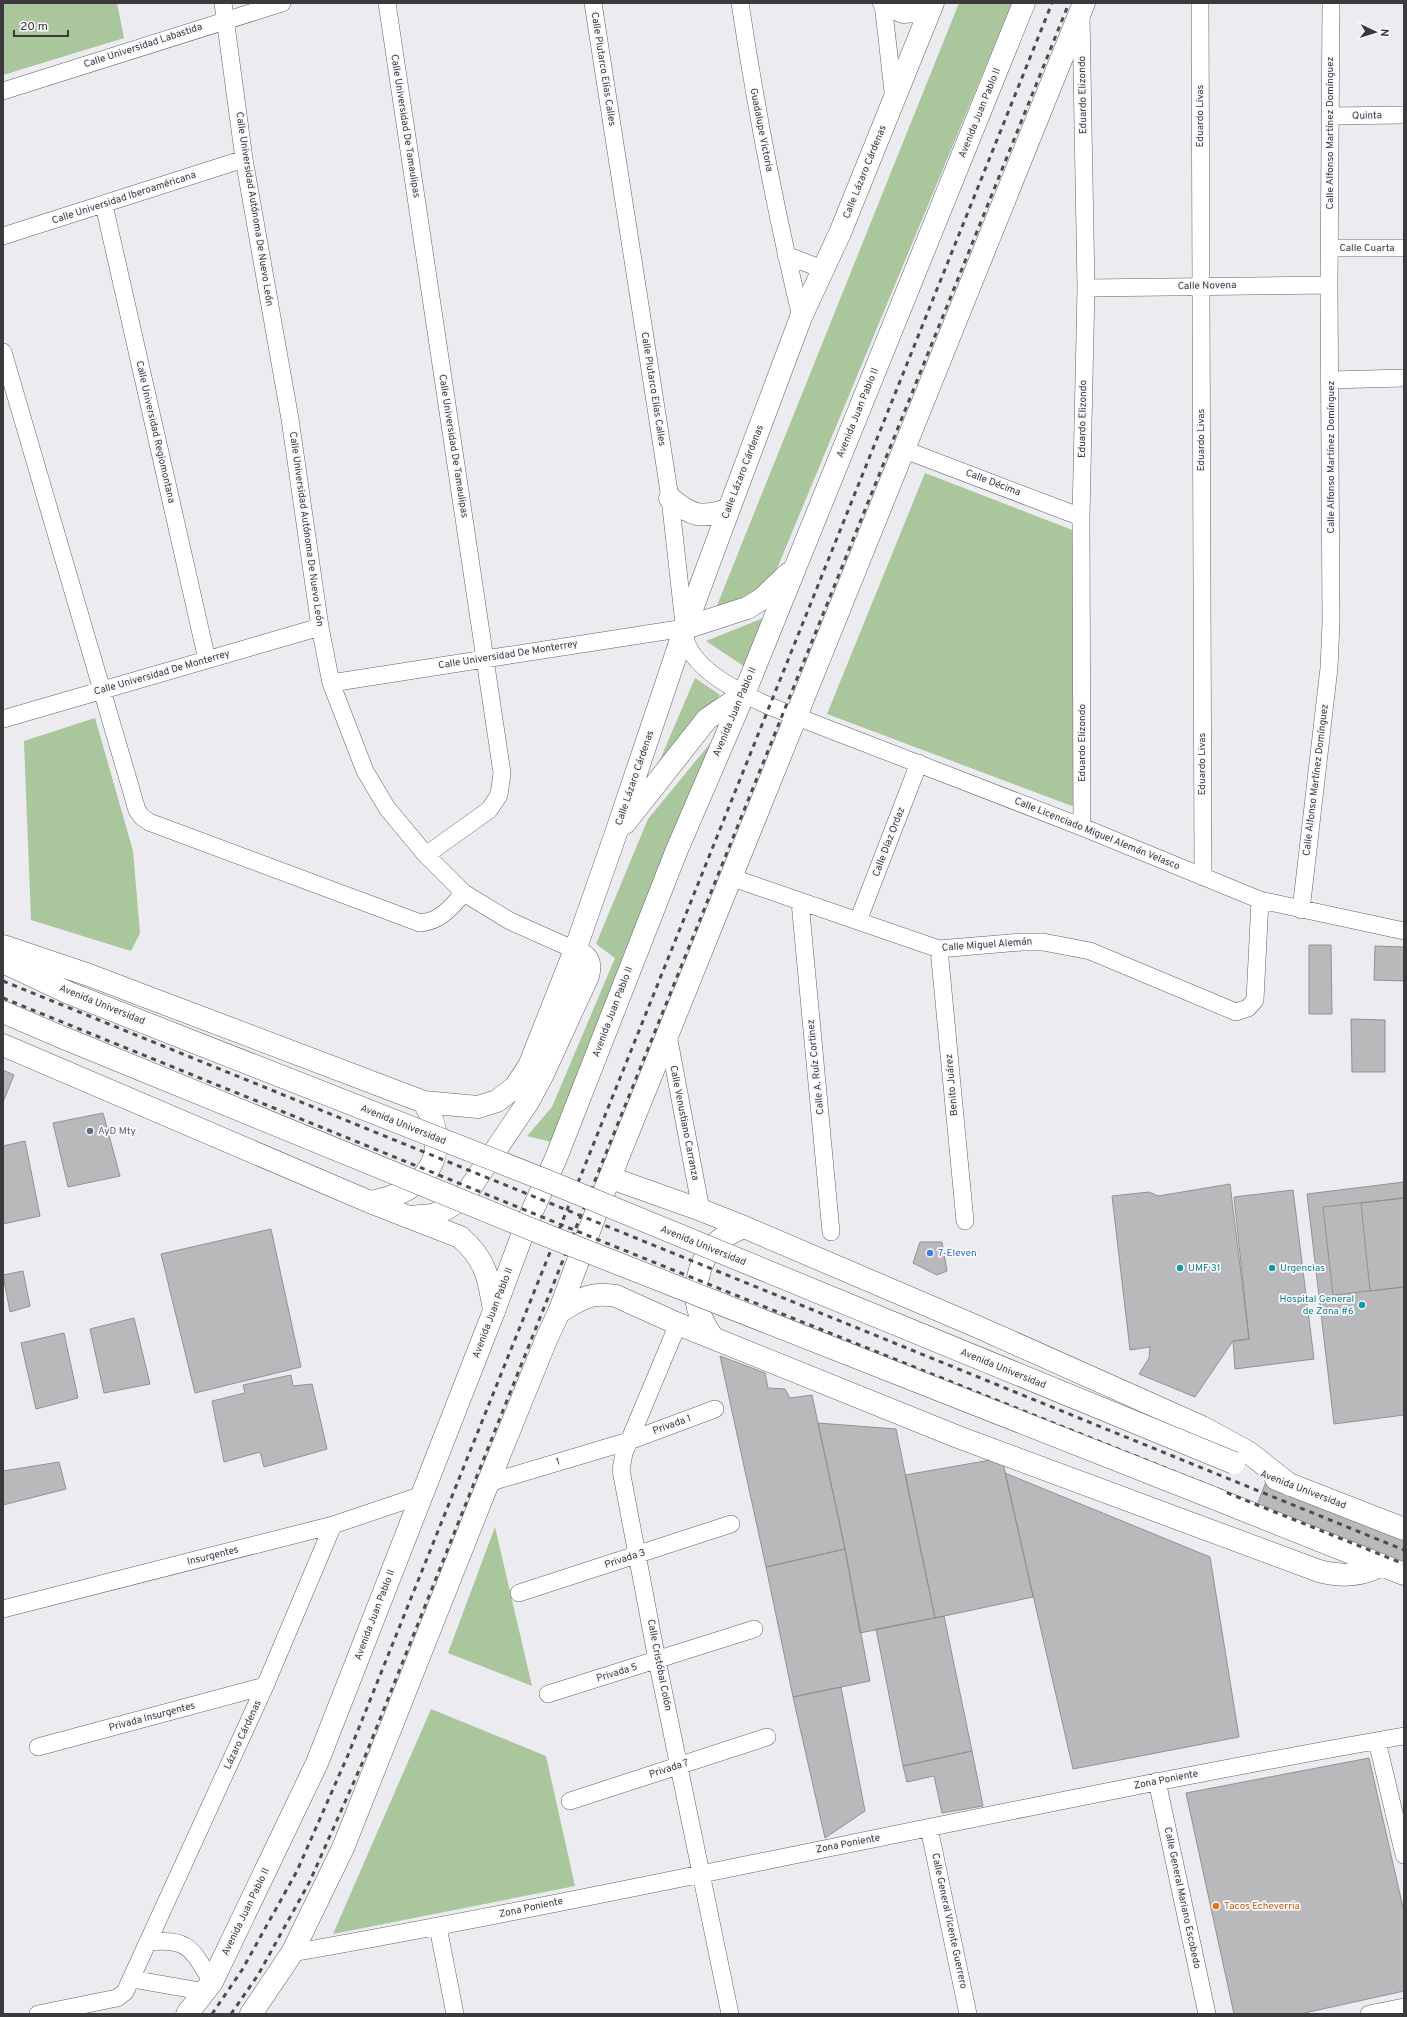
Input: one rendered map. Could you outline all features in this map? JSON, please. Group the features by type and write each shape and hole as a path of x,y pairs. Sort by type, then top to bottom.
{"main road":[{"path":"884,3 903,12 932,6"},
{"name":"Avenida Juan Pablo II","path":"187,2014 209,1987 316,1763 494,1311 526,1225 556,1158 676,852 744,694 1024,3"},
{"name":"Calle Lázaro Cárdenas","path":"3,946 96,978 424,1102 478,1107 497,1101 515,1087 529,1066 575,950 685,628 801,317 840,233 932,6"},
{"path":"251,2014 292,1954 343,1848 488,1483 546,1340 559,1312 668,1035 733,878 796,717 1083,7"},
{"path":"670,498 683,509 694,514 712,515 729,509"},
{"path":"685,628 747,608 762,599 795,568"},
{"path":"615,836 707,719 744,694"},
{"path":"409,1218 433,1215 462,1198 528,1102 543,1074 588,976 590,969 589,960 586,956 575,950"},
{"name":"Avenida Universidad","path":"3,962 69,993 545,1180 1234,1463 1404,1529"},
{"path":"3,1012 543,1234 1404,1574"},
{"path":"3,1045 370,1202 460,1237 472,1247 481,1260 487,1273 494,1311"},
{"path":"370,1202 390,1199 406,1191 427,1173 436,1147 436,1128 433,1117 424,1102"},
{"path":"611,1178 702,1210 744,1227 978,1327 1202,1427 1248,1452 1290,1485"},
{"path":"713,1338 701,1318 696,1296 698,1274 708,1254 724,1237 744,1227"},
{"path":"559,1312 586,1296 606,1294 616,1296 678,1324 958,1437 1319,1571 1340,1576 1352,1576 1371,1571 1382,1565"}],"street":[{"name":"Calle Universidad Autónoma De Nuevo León","path":"223,3 244,159 290,419 320,627 331,683 365,771 387,808 426,856 464,893 510,921 575,950"},
{"name":"Calle Universidad Labastida","path":"3,91 282,3"},
{"name":"Calle Universidad De Tamaulipas","path":"386,3 502,773 499,795 489,810 426,856"},
{"name":"Calle Plutarco Elías Calles","path":"593,3 670,498 686,642 694,658 744,694 796,717"},
{"name":"Guadalupe Victoria","path":"740,3 755,104 786,255 801,317"},
{"path":"884,3 894,100"},
{"name":"Eduardo Livas","path":"1200,3 1202,877"},
{"name":"Calle Alfonso Martínez Domínguez","path":"1301,910 1329,668 1332,622 1329,285 1331,248 1331,3"},
{"name":"Eduardo Elizondo","path":"1082,827 1081,517 1086,288 1083,7"},
{"name":"Quinta","path":"1330,116 1404,115"},
{"name":"Calle Universidad Iberoaméricana","path":"3,236 104,205 244,159"},
{"name":"Calle Universidad Regiomontana","path":"104,205 207,660"},
{"name":"Calle Cuarta","path":"1331,248 1404,248"},
{"path":"786,255 822,269"},
{"name":"Calle Novena","path":"1086,288 1329,285"},
{"path":"3,352 101,690 137,810 142,817 149,822 420,923 436,920 444,915 464,893"},
{"path":"1331,380 1404,378"},
{"name":"Calle Décima","path":"905,450 1081,517"},
{"name":"Calle Universidad De Monterrey","path":"3,719 320,627"},
{"name":"Calle Universidad De Monterrey","path":"331,683 484,658 685,628"},
{"name":"Calle Licenciado Miguel Alemán Velasco","path":"796,717 919,763 1082,827 1260,900 1404,931"},
{"name":"Calle Díaz Ordaz","path":"858,921 919,763"},
{"name":"Calle Miguel Alemán","path":"733,878 939,949 1022,942 1042,942 1070,946 1090,951 1228,1009 1240,1011 1248,1008 1255,1000 1260,900"},
{"name":"Calle A. Ruíz Cortinez","path":"800,902 831,1232"},
{"name":"Benito Juárez","path":"939,949 965,1221"},
{"name":"Calle Venustiano Carranza","path":"668,1035 702,1210"},
{"name":"Calle Cristóbal Colón","path":"678,1324 624,1453 621,1470 657,1660 730,2014"},
{"name":"Privada 1","path":"629,1441 715,1409"},
{"name":"1","path":"488,1483 629,1441"},
{"name":"Insurgentes","path":"3,1609 332,1526 422,1495"},
{"name":"Privada 3","path":"519,1593 731,1524"},
{"name":"Lázaro Cárdenas","path":"38,2014 120,1996 132,1979 265,1686 332,1526"},
{"name":"Privada 5","path":"548,1694 754,1629"},
{"name":"Privada Insurgentes","path":"38,1747 265,1686"},
{"name":"Zona Poniente","path":"292,1954 438,1927 1157,1781 1404,1736"},
{"name":"Privada 7","path":"570,1801 767,1737"},
{"path":"1377,1741 1404,1855"},
{"name":"Calle General Mariano Escobedo","path":"1157,1781 1207,2014"},
{"name":"Calle General Vicente Guerrero","path":"929,1828 968,2014"},
{"path":"438,1927 455,2014"},
{"path":"149,1942 170,1941 185,1945 191,1950 209,1987"},
{"path":"132,1979 209,1987"},
{"path":"1368,2014 1404,2007"}],"green space":[{"path":"3,3 117,3 124,38 3,75"},
{"path":"959,3 1012,3 766,595 714,613"},
{"path":"925,473 1075,531 1080,809 827,714"},
{"path":"766,617 745,667 706,641"},
{"path":"695,678 720,695 645,795"},
{"path":"95,718 133,851 140,933 131,951 31,920 24,741"},
{"path":"718,734 559,1144 527,1136 552,1107 615,958 596,944 648,819"},
{"path":"495,1527 532,1686 448,1653"},
{"path":"431,1709 546,1756 575,1886 333,1934"}],"building":[{"path":"1309,945 1331,945 1332,1014 1309,1014"},
{"path":"1375,946 1404,947 1404,981 1374,980"},
{"path":"1351,1019 1385,1020 1385,1072 1352,1072"},
{"path":"3,1070 14,1075 3,1102"},
{"path":"103,1113 120,1176 68,1187 53,1123"},
{"path":"25,1141 40,1216 3,1224 3,1146"},
{"name":"Hospital General de Zona #6","path":"1404,1182 1404,1415 1334,1424 1307,1194"},
{"name":"UMF 31","path":"1230,1184 1249,1339 1233,1341 1195,1397 1139,1374 1149,1358 1150,1347 1130,1350 1112,1196 1149,1192 1158,1196"},
{"name":"Urgencias","path":"1293,1190 1314,1359 1235,1369 1233,1341 1249,1339 1234,1197"},
{"path":"1404,1198 1404,1287 1333,1295 1323,1207"},
{"path":"1404,1198 1404,1287 1370,1291 1361,1203"},
{"path":"271,1229 301,1367 195,1393 161,1254"},
{"name":"7-Eleven","path":"920,1242 942,1242 947,1271 937,1275 913,1263"},
{"path":"23,1271 30,1306 10,1312 3,1275"},
{"path":"134,1318 150,1384 104,1393 90,1329"},
{"path":"64,1333 78,1398 36,1409 21,1343"},
{"path":"720,1356 765,1373 768,1388 785,1389 790,1398 812,1395 845,1549 766,1567"},
{"path":"291,1375 293,1386 312,1384 327,1449 264,1467 260,1452 224,1462 212,1401 245,1393 243,1385"},
{"path":"818,1423 896,1429 935,1618 860,1633 845,1549"},
{"path":"1002,1458 1033,1597 935,1618 905,1475"},
{"path":"59,1462 66,1489 3,1505 3,1471"},
{"path":"1005,1473 1210,1557 1239,1737 1073,1769"},
{"path":"1267,1479 1404,1534 1404,1579 1252,1518"},
{"path":"845,1549 870,1681 793,1697 766,1567"},
{"path":"944,1616 972,1751 903,1766 876,1629"},
{"path":"841,1687 865,1811 825,1838 793,1697"},
{"path":"972,1751 983,1806 942,1813 934,1776 907,1782 903,1766"},
{"path":"1369,1758 1404,1912 1404,1991 1300,2014 1234,2014 1186,1793"}],"railway":[{"path":"212,2014 242,1970 297,1871 348,1755 1052,3"},
{"path":"231,2014 258,1975 310,1881 364,1759 569,1245 1069,3"},
{"path":"3,981 1404,1550"},
{"path":"3,998 621,1249 1404,1564"}],"place":[{"name":"AyD Mty","path":"90,1131"},
{"name":"7-Eleven","path":"930,1253"},
{"name":"UMF 31","path":"1180,1268"},
{"name":"Urgencias","path":"1272,1268"},
{"name":"Hospital General de Zona #6","path":"1362,1305"},
{"name":"Tacos Echeverria","path":"1216,1906"}]}
